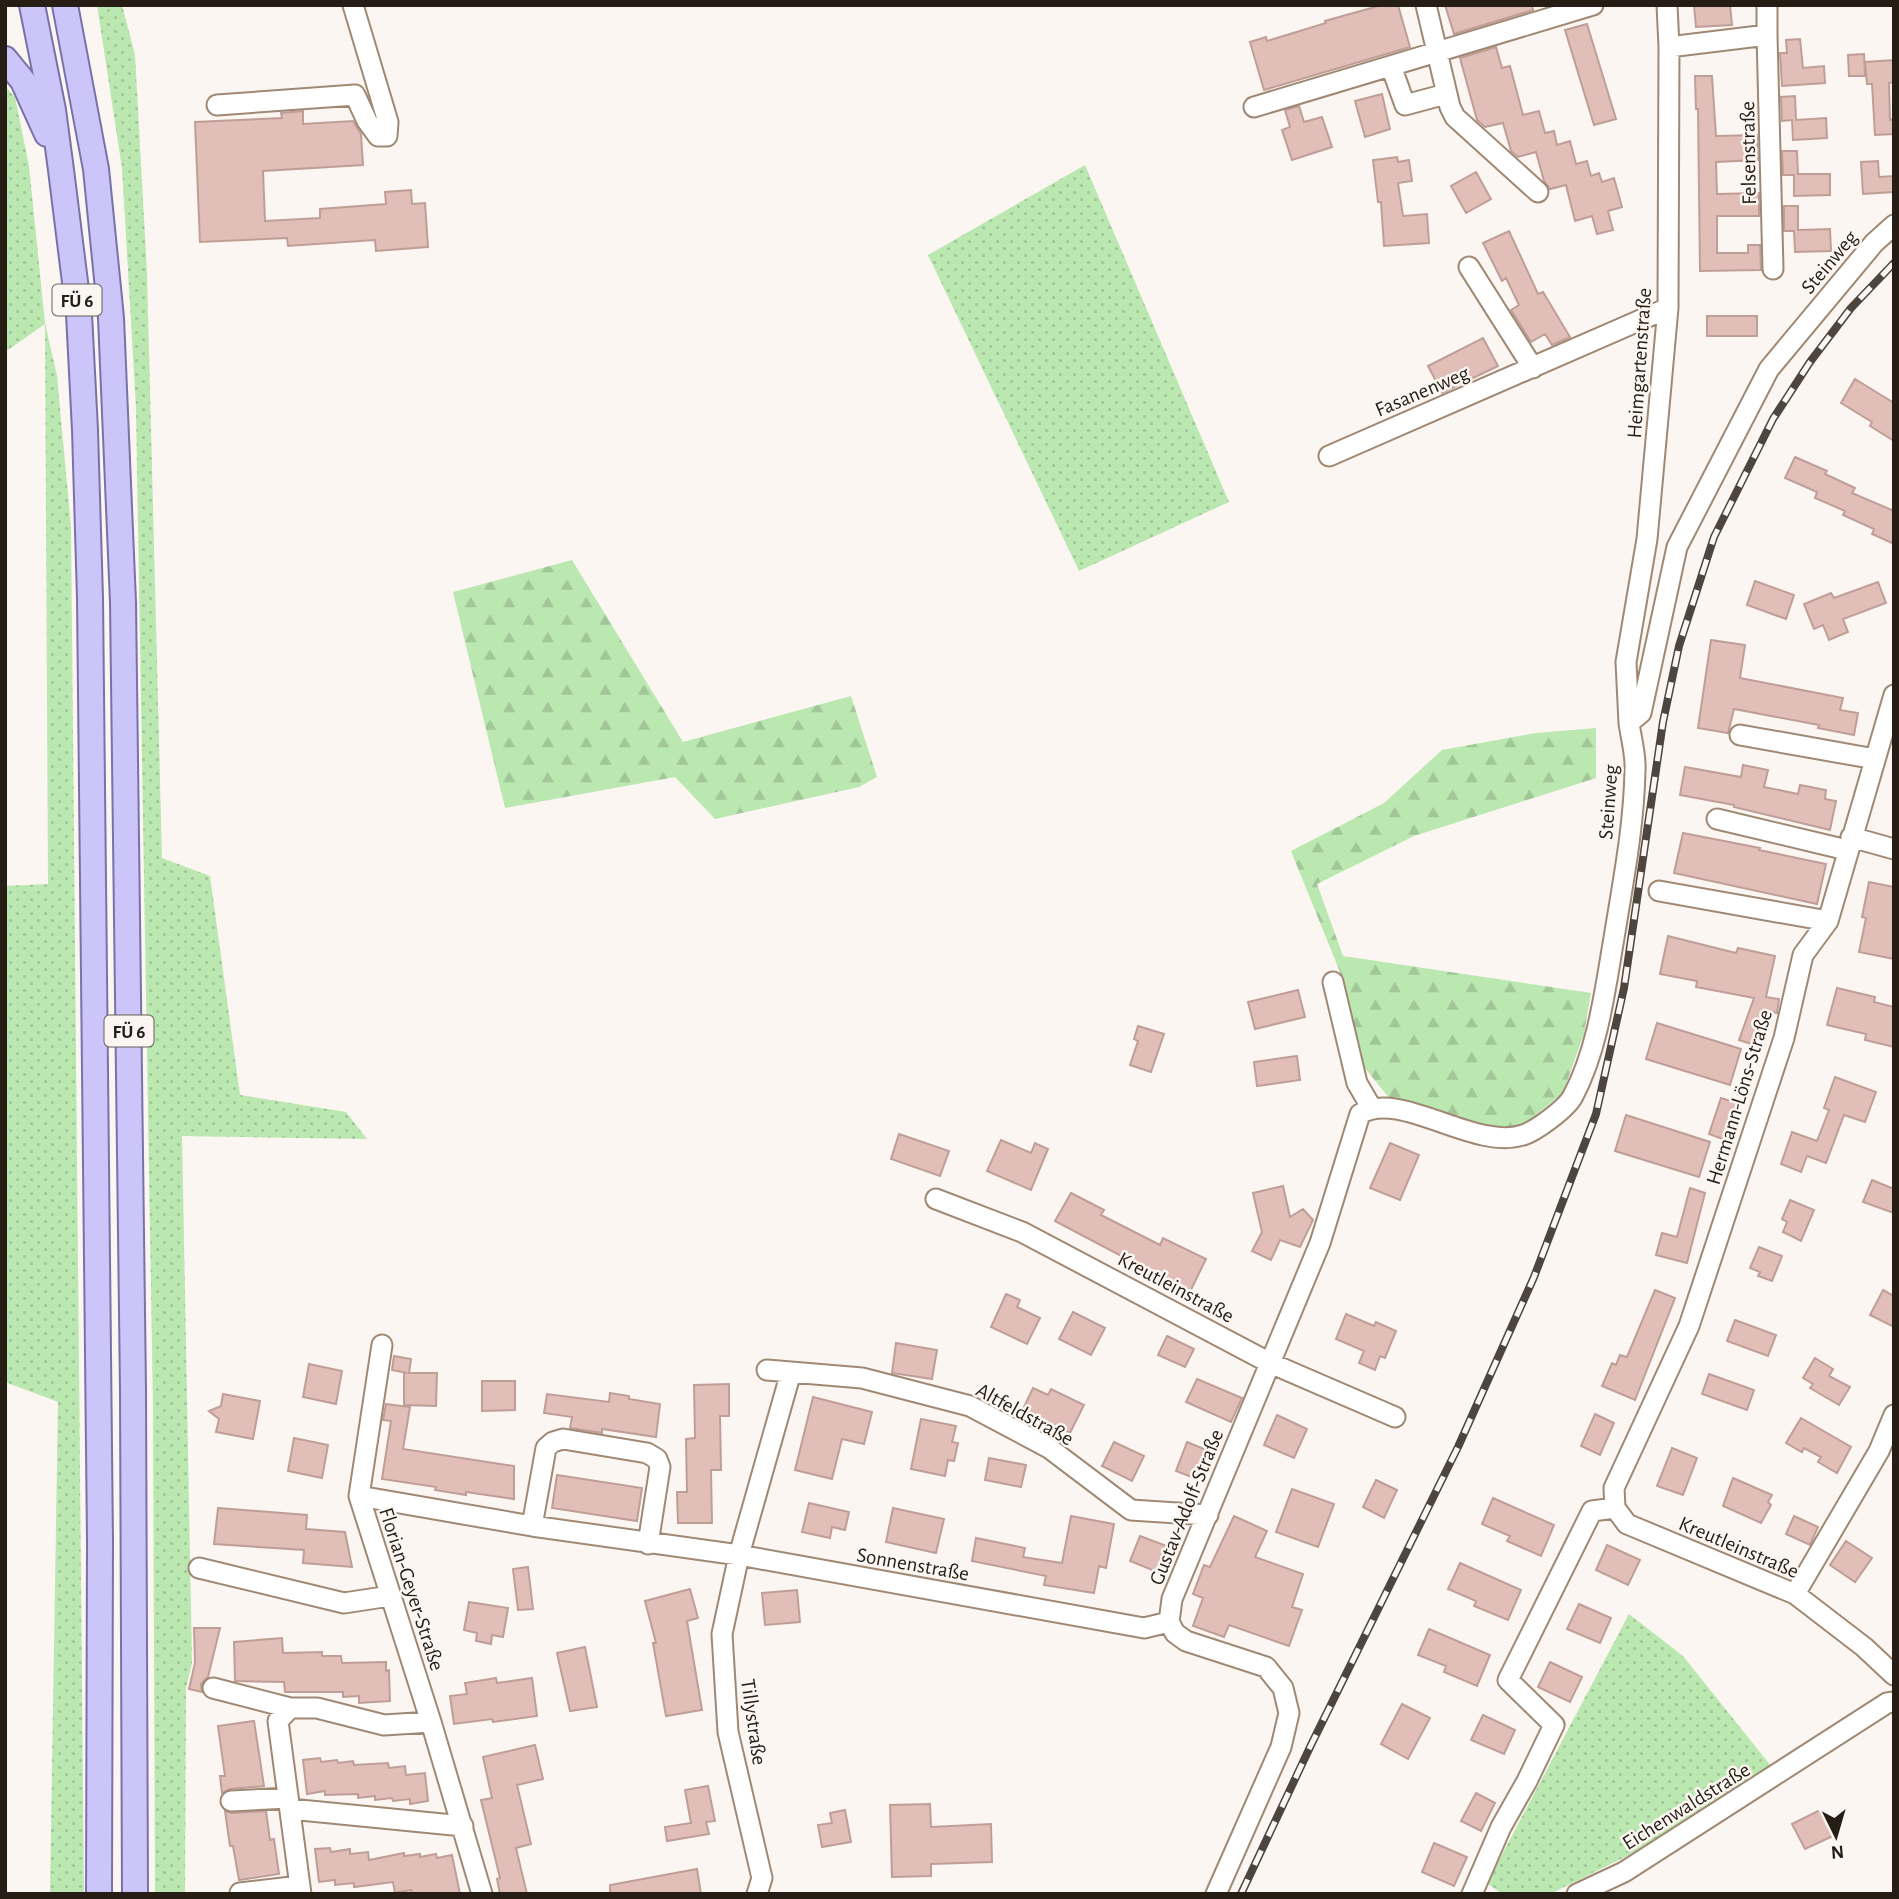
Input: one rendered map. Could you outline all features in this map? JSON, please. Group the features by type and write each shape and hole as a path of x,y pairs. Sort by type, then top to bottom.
{"main road":[{"name":"FÜ 6","path":"32,5 53,110 79,314 85,430 90,598 100,1541 99,1894"},
{"name":"FÜ 6","path":"65,5 96,169 108,290 124,602 133,1390 135,1894"},
{"path":"5,59 23,81 61,170"}],"street":[{"path":"217,105 355,95 377,136 387,136 388,121 353,5"},
{"path":"1426,5 1446,94 1454,117 1538,192"},
{"path":"1254,107 1593,5"},
{"name":"Heimgartenstraße","path":"1629,723 1626,662 1647,538 1668,308 1670,47 1667,5"},
{"name":"Felsenstraße","path":"1767,5 1773,269"},
{"path":"1670,47 1768,36"},
{"path":"1391,66 1405,105 1446,94"},
{"name":"Steinweg","path":"1365,1111 1391,1108 1488,1137 1523,1135 1549,1119 1572,1099 1585,1068 1600,1013 1628,854 1636,767 1629,723 1642,713 1677,547 1769,369 1874,243 1894,225"},
{"path":"1469,267 1533,368"},
{"name":"Fasanenweg","path":"1329,456 1668,308"},
{"path":"1647,538 1677,547"},
{"name":"Hermann-Löns-Straße","path":"1615,1508 1614,1488 1689,1326 1784,1038 1803,955 1828,921 1894,695"},
{"path":"1740,735 1874,759"},
{"path":"1717,819 1894,849"},
{"path":"1659,891 1828,921"},
{"path":"1333,982 1365,1111"},
{"name":"Gustav-Adolf-Straße","path":"1169,1622 1172,1599 1320,1243 1365,1111"},
{"name":"Kreutleinstraße","path":"936,1199 1022,1232 1270,1363 1395,1417"},
{"name":"Florian-Geyer-Straße","path":"382,1345 359,1496 432,1721 482,1894"},
{"name":"Altfeldstraße","path":"767,1370 862,1378 970,1406 1049,1448 1131,1510 1208,1516"},
{"name":"Tillystraße","path":"757,1894 762,1878 728,1732 722,1634 739,1555 791,1372"},
{"path":"1795,1594 1879,1451 1894,1415"},
{"path":"532,1526 547,1448 553,1442 563,1439 647,1453 657,1459 660,1467 648,1544"},
{"name":"Sonnenstraße","path":"359,1496 532,1526 739,1555 1144,1628 1169,1622"},
{"path":"1472,1894 1501,1827 1527,1781 1553,1725 1508,1680 1592,1511 1615,1508"},
{"name":"Kreutleinstraße","path":"1615,1508 1627,1524 1795,1594 1864,1647 1894,1675"},
{"path":"199,1568 344,1604 390,1596"},
{"path":"1169,1622 1175,1633 1186,1642 1266,1667 1283,1688 1290,1713 1281,1747 1216,1894"},
{"path":"213,1688 290,1708 317,1708 384,1725 432,1721"},
{"name":"Eichenwaldstraße","path":"1577,1894 1624,1872 1887,1703 1894,1702"},
{"path":"240,1893 301,1890 278,1721 290,1708"},
{"path":"231,1801 289,1804 463,1826"}],"green space":[{"path":"97,5 122,5 135,55 147,273 162,858 210,876 240,1095 346,1112 367,1139 182,1136 192,1663 186,1688 185,1894 155,1894 153,1405 136,407 122,168"},
{"path":"5,86 15,97 29,166 45,323 57,376 71,527 84,1894 50,1894 58,1402 5,1382 5,886 48,884 45,324 5,352"},
{"path":"1085,165 1229,502 1079,571 928,255"},
{"path":"572,560 683,742 851,696 877,777 859,787 715,819 675,777 505,808 453,592"},
{"path":"1596,728 1596,778 1414,836 1317,884 1343,956 1591,993 1584,1033 1563,1093 1522,1126 1490,1127 1390,1099 1364,1067 1344,982 1291,851 1384,803 1442,750 1536,733"},
{"path":"1629,1614 1683,1656 1771,1766 1682,1829 1550,1894 1502,1894 1487,1883"}],"building":[{"path":"1382,5 1398,5 1410,47 1264,90 1250,42 1266,37 1267,41"},
{"path":"1445,5 1532,5 1533,10 1454,34"},
{"path":"1694,5 1730,5 1732,25 1696,27"},
{"path":"1587,24 1616,119 1594,125 1565,30"},
{"path":"1800,39 1803,68 1824,66 1825,83 1782,86 1780,53 1787,53 1786,40"},
{"path":"1496,47 1502,68 1510,66 1523,115 1539,111 1545,133 1554,131 1557,145 1570,141 1576,164 1587,161 1591,176 1599,173 1602,182 1614,178 1622,207 1608,211 1613,230 1597,234 1592,216 1575,221 1566,185 1550,189 1544,181 1536,152 1518,157 1511,151 1503,123 1485,127 1477,120 1460,58"},
{"path":"1864,54 1865,76 1849,76 1848,55"},
{"path":"1894,60 1894,82 1889,83 1890,120 1894,119 1894,134 1875,135 1872,84 1867,84 1865,62"},
{"path":"1695,76 1712,76 1716,136 1757,135 1758,160 1716,162 1717,194 1759,193 1759,216 1717,216 1717,253 1748,253 1748,245 1760,245 1761,270 1700,271 1698,109"},
{"path":"1382,94 1390,129 1365,137 1355,101"},
{"path":"1795,96 1796,120 1826,118 1827,138 1793,140 1792,120 1782,121 1781,97"},
{"path":"1299,106 1304,122 1322,117 1332,147 1292,160 1282,130 1290,127 1285,110"},
{"path":"303,111 303,124 353,121 361,134 363,165 263,171 265,221 320,218 320,209 386,204 385,192 411,190 412,204 425,203 428,247 376,251 375,240 288,246 287,238 200,242 195,122 282,118 281,113"},
{"path":"1782,151 1797,151 1798,174 1830,174 1830,195 1794,196 1794,175 1783,175"},
{"path":"1397,157 1398,162 1409,160 1412,181 1398,183 1403,216 1427,214 1429,243 1384,246 1381,202 1378,202 1373,160"},
{"path":"1878,161 1879,177 1894,176 1894,192 1863,194 1861,162"},
{"path":"1476,172 1491,199 1466,213 1451,186"},
{"path":"1784,206 1798,206 1798,230 1830,229 1831,251 1795,252 1794,231 1784,231"},
{"path":"1509,231 1538,294 1543,292 1570,337 1552,345 1545,334 1531,342 1511,310 1519,305 1506,278 1502,281 1483,243"},
{"path":"1707,316 1757,316 1757,336 1707,336"},
{"path":"1483,338 1498,366 1442,393 1428,366"},
{"path":"1855,379 1894,403 1894,441 1870,426 1872,422 1841,403"},
{"path":"1795,457 1827,471 1825,474 1855,488 1852,493 1894,511 1894,544 1872,534 1874,529 1843,515 1845,511 1815,498 1817,492 1785,478"},
{"path":"1755,581 1794,595 1786,619 1747,605"},
{"path":"1878,582 1886,603 1843,619 1848,632 1829,640 1823,625 1814,629 1804,604 1831,593 1834,598"},
{"path":"1711,640 1745,645 1740,678 1843,698 1840,710 1858,713 1854,735 1818,728 1819,725 1734,709 1728,733 1698,728"},
{"path":"1743,765 1768,770 1764,787 1798,794 1800,785 1826,790 1825,799 1836,801 1830,830 1734,805 1680,795 1685,767 1741,777"},
{"path":"1683,833 1826,864 1817,904 1674,873"},
{"path":"1869,882 1894,887 1894,959 1859,952 1866,918 1862,917"},
{"path":"1668,936 1736,953 1738,948 1775,956 1766,997 1779,999 1777,1013 1767,1011 1755,1045 1739,1040 1754,998 1696,987 1697,981 1660,974"},
{"path":"1837,988 1875,997 1874,1002 1894,1007 1894,1047 1865,1040 1866,1034 1827,1025"},
{"path":"1298,990 1305,1017 1255,1029 1248,1002"},
{"path":"1657,1023 1741,1049 1730,1085 1646,1059"},
{"path":"1138,1026 1164,1034 1151,1072 1130,1065 1138,1041 1134,1039"},
{"path":"1297,1056 1300,1080 1257,1086 1254,1062"},
{"path":"1835,1077 1876,1092 1865,1122 1844,1115 1826,1163 1807,1156 1801,1172 1781,1164 1792,1132 1817,1141 1829,1110 1824,1108"},
{"path":"1721,1098 1737,1103 1725,1140 1709,1134"},
{"path":"1626,1115 1710,1142 1699,1177 1615,1151"},
{"path":"899,1134 949,1151 940,1176 891,1159"},
{"path":"1001,1140 1031,1153 1035,1143 1048,1149 1031,1190 987,1171"},
{"path":"1390,1143 1419,1155 1400,1200 1370,1188"},
{"path":"1872,1180 1894,1189 1894,1213 1863,1202"},
{"path":"1283,1186 1290,1217 1303,1209 1313,1220 1300,1247 1280,1240 1271,1260 1252,1251 1262,1232 1253,1193"},
{"path":"1690,1188 1705,1193 1687,1263 1656,1255 1662,1233 1677,1237"},
{"path":"1071,1193 1104,1210 1101,1215 1160,1245 1163,1238 1206,1259 1187,1298 1144,1278 1148,1270 1055,1221"},
{"path":"1790,1200 1814,1210 1801,1241 1783,1232 1787,1222 1782,1219"},
{"path":"1759,1247 1782,1256 1772,1281 1758,1276 1760,1272 1750,1268"},
{"path":"1655,1290 1675,1298 1635,1400 1602,1386 1612,1363 1616,1365 1620,1355 1627,1357"},
{"path":"1883,1290 1894,1296 1894,1327 1870,1315"},
{"path":"1006,1294 1020,1300 1017,1307 1040,1318 1027,1344 991,1327"},
{"path":"1073,1312 1105,1328 1091,1355 1059,1339"},
{"path":"1346,1314 1374,1326 1376,1322 1396,1331 1385,1358 1380,1356 1375,1370 1359,1363 1364,1351 1336,1339"},
{"path":"1735,1320 1776,1335 1768,1356 1727,1341"},
{"path":"1167,1336 1194,1349 1185,1367 1158,1355"},
{"path":"896,1343 937,1350 932,1379 892,1373"},
{"path":"394,1356 411,1359 409,1373 437,1373 436,1406 404,1405 404,1373 407,1373 392,1370"},
{"path":"1815,1358 1833,1369 1829,1376 1850,1387 1839,1405 1810,1388 1813,1384 1803,1378"},
{"path":"309,1364 342,1371 336,1404 303,1397"},
{"path":"1709,1374 1754,1390 1747,1410 1702,1394"},
{"path":"1197,1379 1242,1398 1231,1422 1186,1402"},
{"path":"482,1381 515,1381 515,1410 482,1411"},
{"path":"729,1384 729,1416 720,1416 721,1470 711,1470 712,1523 678,1523 677,1492 687,1492 686,1439 695,1438 694,1385"},
{"path":"1033,1388 1048,1395 1051,1389 1084,1405 1070,1433 1039,1418 1036,1423 1020,1415"},
{"path":"610,1393 660,1404 656,1437 602,1429 602,1433 570,1428 572,1417 544,1413 547,1394 609,1402"},
{"path":"223,1394 260,1401 253,1439 216,1432 219,1419 209,1411 221,1406"},
{"path":"813,1397 872,1412 864,1444 842,1439 832,1479 795,1470"},
{"path":"386,1404 410,1407 403,1449 514,1466 514,1499 466,1492 466,1495 435,1490 436,1487 382,1479 391,1421 383,1420"},
{"path":"1595,1414 1614,1423 1600,1455 1581,1446"},
{"path":"1277,1415 1307,1429 1294,1458 1264,1445"},
{"path":"1801,1418 1851,1447 1837,1473 1818,1462 1821,1457 1804,1448 1802,1452 1786,1443"},
{"path":"921,1419 956,1426 952,1442 958,1443 954,1461 948,1460 945,1476 911,1469"},
{"path":"294,1438 328,1445 322,1478 288,1471"},
{"path":"1114,1442 1144,1456 1132,1481 1102,1466"},
{"path":"1187,1442 1214,1453 1202,1481 1176,1471"},
{"path":"1672,1448 1697,1458 1683,1495 1657,1486"},
{"path":"989,1458 1026,1465 1021,1487 985,1480"},
{"path":"557,1475 642,1488 637,1521 552,1508"},
{"path":"1733,1478 1772,1495 1768,1502 1771,1505 1761,1523 1723,1506"},
{"path":"1376,1480 1397,1490 1384,1518 1363,1507"},
{"path":"1292,1489 1334,1504 1318,1547 1276,1532"},
{"path":"1493,1498 1554,1525 1541,1556 1507,1541 1510,1536 1482,1524"},
{"path":"809,1503 849,1512 845,1530 832,1527 830,1538 802,1532"},
{"path":"218,1508 307,1515 306,1529 345,1532 352,1567 303,1563 304,1550 214,1544"},
{"path":"893,1508 944,1519 936,1553 886,1542"},
{"path":"1071,1516 1114,1524 1106,1568 1099,1566 1094,1593 1044,1585 1046,1576 972,1561 976,1538 1025,1548 1023,1557 1062,1563"},
{"path":"1234,1516 1267,1531 1255,1557 1303,1574 1292,1607 1302,1610 1289,1646 1229,1625 1224,1637 1193,1626 1203,1598 1193,1594 1204,1565 1210,1567"},
{"path":"1794,1516 1818,1527 1810,1545 1786,1534"},
{"path":"1140,1536 1172,1548 1162,1574 1130,1561"},
{"path":"1846,1541 1872,1558 1855,1582 1830,1565"},
{"path":"1607,1545 1640,1560 1628,1585 1596,1570"},
{"path":"1460,1563 1521,1590 1508,1620 1474,1606 1476,1601 1448,1589"},
{"path":"528,1567 533,1609 518,1610 513,1569"},
{"path":"690,1589 698,1618 687,1621 702,1710 666,1716 653,1643 656,1643 645,1601"},
{"path":"797,1590 800,1622 765,1625 762,1593"},
{"path":"469,1602 508,1608 503,1637 492,1635 491,1644 476,1641 477,1633 464,1630"},
{"path":"1579,1604 1611,1618 1600,1643 1567,1629"},
{"path":"194,1628 220,1628 208,1677 201,1684 202,1692 189,1689 195,1663"},
{"path":"1429,1629 1490,1655 1477,1686 1444,1672 1446,1666 1418,1655"},
{"path":"282,1638 283,1653 322,1652 322,1656 341,1656 342,1663 386,1662 386,1671 389,1670 390,1701 359,1703 359,1696 343,1697 343,1692 285,1692 284,1682 235,1681 234,1642"},
{"path":"585,1647 597,1707 570,1711 557,1653"},
{"path":"1550,1662 1582,1677 1570,1702 1538,1687"},
{"path":"496,1678 497,1683 532,1678 537,1716 454,1724 450,1696 467,1694 465,1683"},
{"path":"1402,1704 1430,1718 1408,1759 1381,1744"},
{"path":"1483,1715 1515,1730 1504,1754 1471,1740"},
{"path":"254,1721 264,1786 230,1789 222,1793 220,1776 225,1776 218,1726"},
{"path":"535,1745 543,1779 517,1785 531,1844 516,1848 527,1894 500,1894 497,1879 500,1878 481,1800 492,1798 483,1757"},
{"path":"320,1758 321,1762 353,1761 354,1765 388,1763 389,1768 405,1766 406,1775 425,1773 428,1801 410,1804 410,1799 375,1800 375,1796 358,1798 358,1794 325,1795 325,1791 307,1794 303,1760"},
{"path":"708,1786 715,1821 706,1822 709,1834 667,1841 665,1827 691,1823 685,1790"},
{"path":"1476,1793 1495,1803 1481,1831 1461,1821"},
{"path":"930,1804 931,1827 991,1824 992,1862 931,1864 931,1876 892,1877 890,1805"},
{"path":"845,1810 851,1842 822,1847 818,1825 832,1823 830,1813"},
{"path":"1820,1810 1833,1836 1805,1849 1792,1824"},
{"path":"225,1811 266,1811 270,1840 274,1839 279,1874 239,1880"},
{"path":"1434,1843 1467,1857 1454,1886 1422,1872"},
{"path":"330,1848 331,1852 350,1849 350,1854 368,1852 369,1860 404,1853 404,1856 420,1854 420,1857 436,1854 437,1858 452,1855 460,1894 412,1894 411,1890 395,1893 393,1882 354,1887 354,1883 335,1885 335,1880 319,1882 315,1849"},
{"path":"697,1869 701,1894 610,1894 610,1885"}],"railway":[{"path":"1241,1894 1458,1447 1534,1277 1596,1114 1624,988 1663,722 1679,646 1714,537 1773,419 1810,362 1851,308 1894,263"}]}
